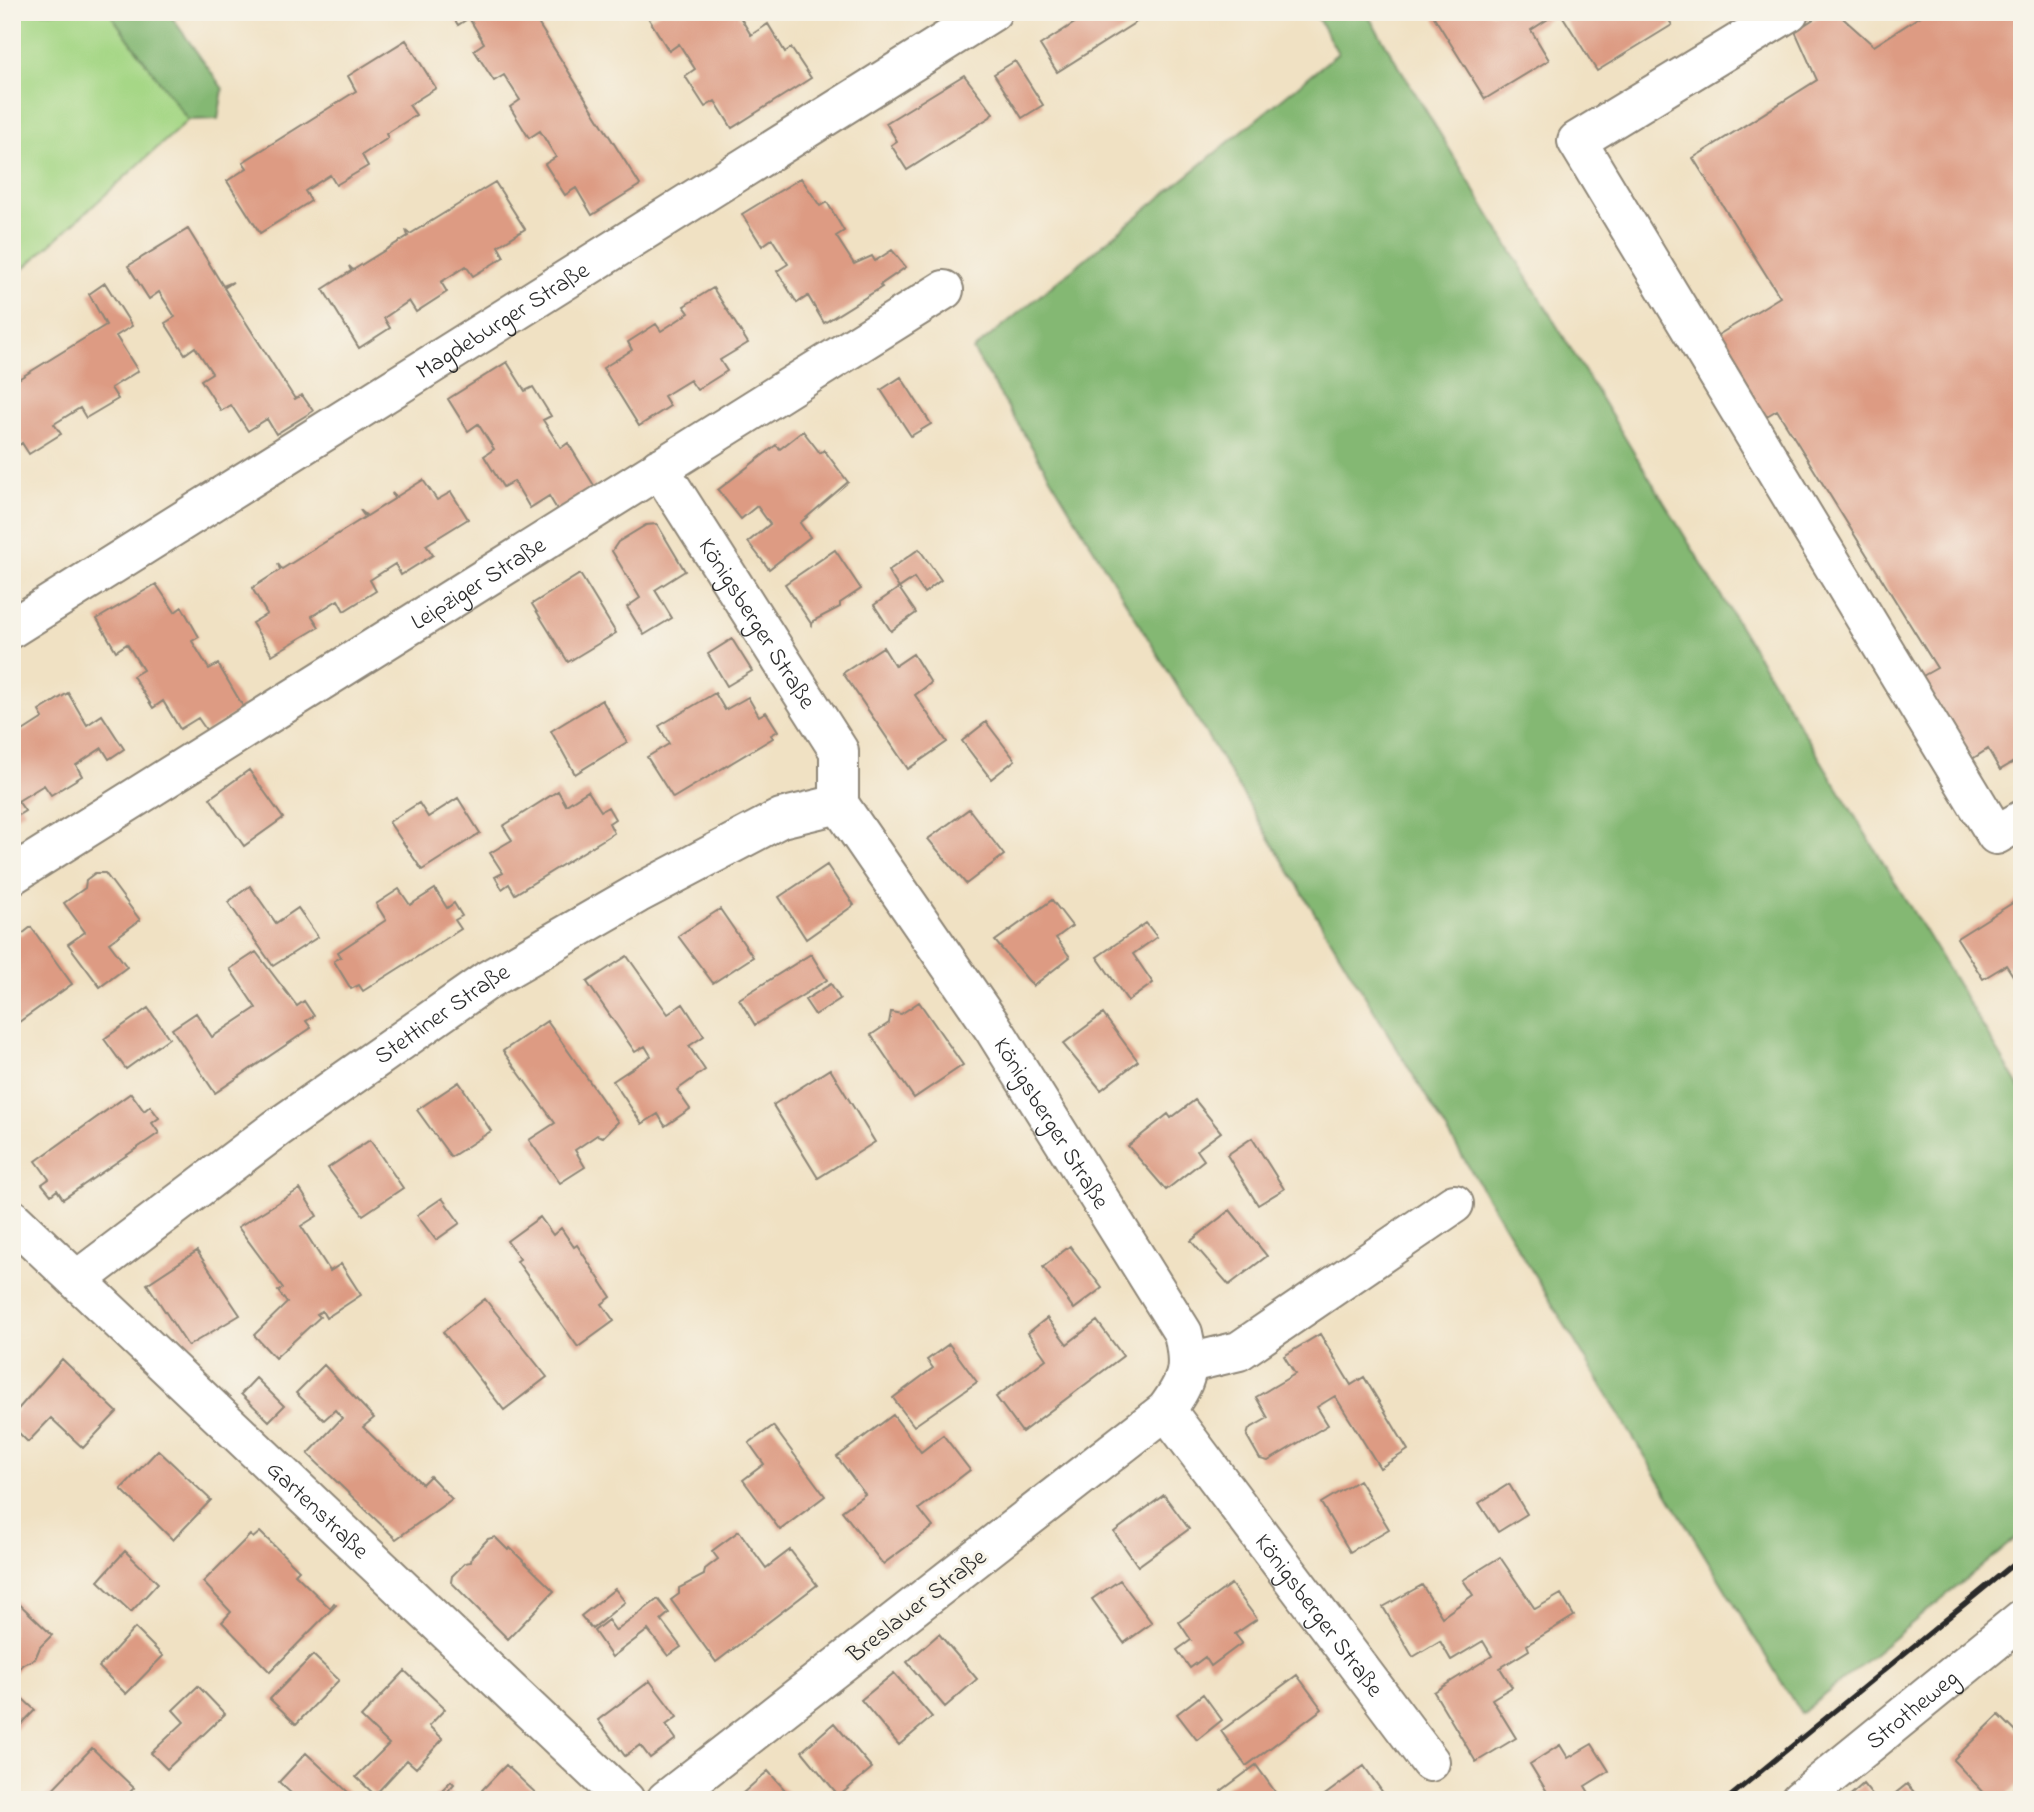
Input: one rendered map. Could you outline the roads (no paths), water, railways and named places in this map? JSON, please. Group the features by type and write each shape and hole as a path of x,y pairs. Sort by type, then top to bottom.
{"street":[{"name":"Magdeburger Straße","path":"12,628 992,12"},
{"path":"1788,12 1577,141 1996,835 2022,820"},
{"name":"Leipziger Straße","path":"12,875 944,290"},
{"name":"Königsberger Straße","path":"659,468 839,751 839,804 993,1028 1183,1333 1189,1363"},
{"name":"Stettiner Straße","path":"77,1280 276,1129 488,980 637,894 781,818 839,804"},
{"path":"1166,1410 1183,1388 1189,1363 1239,1351 1454,1204"},
{"name":"Gartenstraße","path":"12,1219 625,1800"},
{"name":"Königsberger Straße","path":"1166,1410 1430,1762"},
{"name":"Breslauer Straße","path":"666,1800 1166,1410"},
{"name":"Strotheweg","path":"1800,1800 2022,1619"}],"railway":[{"path":"1726,1800 2022,1557"}]}
